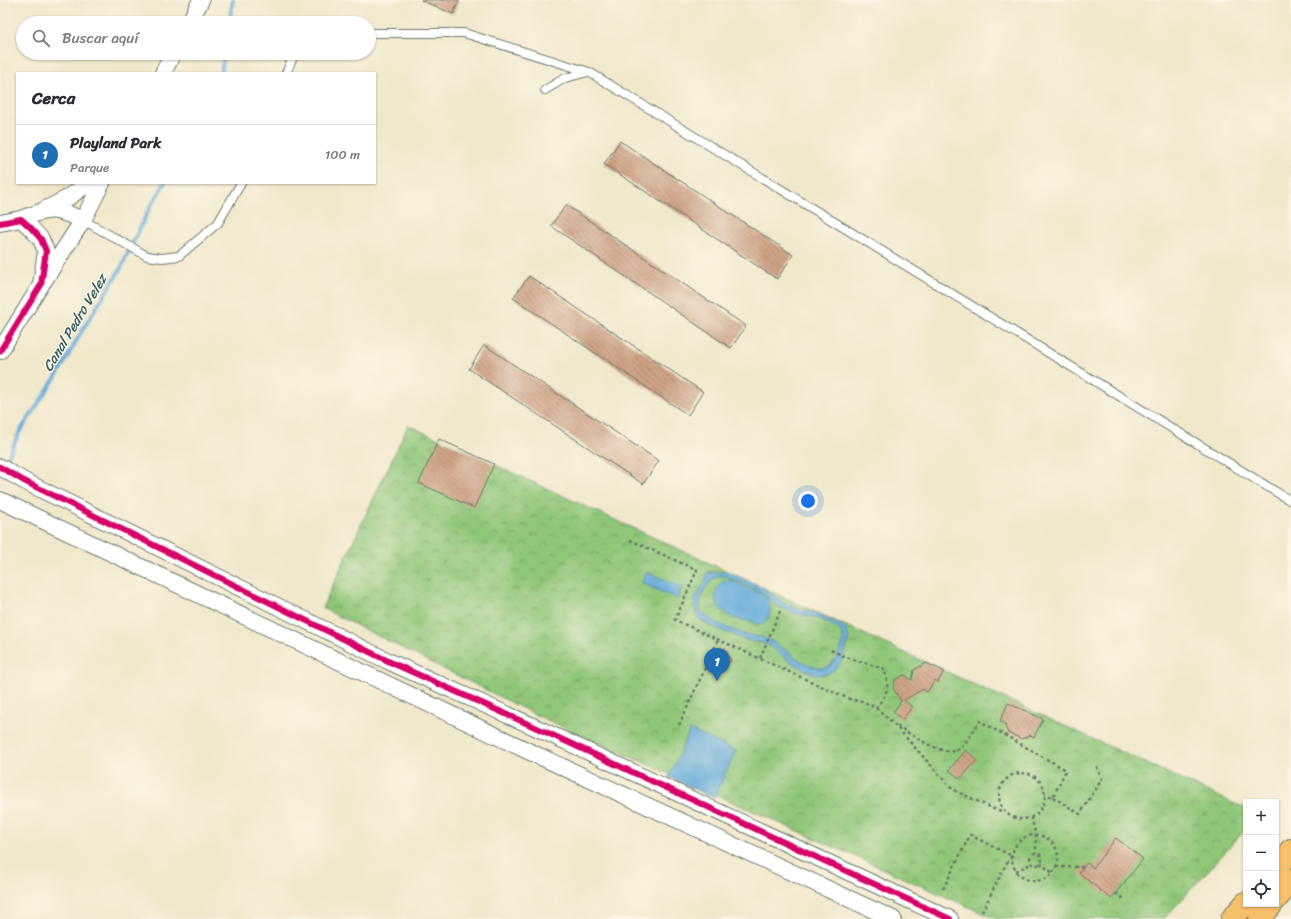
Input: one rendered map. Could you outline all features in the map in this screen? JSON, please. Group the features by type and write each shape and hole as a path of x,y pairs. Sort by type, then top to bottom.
{"highway":[{"path":"1279,864 1291,850"},
{"path":"1279,895 1291,881"},
{"path":"1232,919 1243,906"},
{"path":"1260,919 1270,907"}],"street":[{"path":"193,16 201,0"},
{"path":"164,72 170,60"},
{"path":"0,223 21,219 42,211 66,199 88,184"},
{"path":"0,351 83,220 101,184"},
{"path":"42,211 60,210 83,220"},
{"path":"21,219 41,239 46,251 41,285"},
{"path":"0,467 24,481 390,662 537,728 950,919"},
{"path":"5,503 526,750 893,919"},
{"path":"158,576 170,570 174,564 172,554"},
{"path":"194,592 194,585 196,581 201,574 206,571"}],"lane":[{"path":"376,33 464,33 589,72 1291,501"},
{"path":"286,72 292,60"},
{"path":"545,90 565,78 589,72"},
{"path":"83,220 147,256 162,258 179,256 218,223 240,184"}],"path":[{"path":"630,540 697,570 675,620 838,694 852,700 862,701 876,708 894,724 952,789 996,810 1005,811"},
{"path":"760,658 782,609"},
{"path":"679,724 718,640"},
{"path":"831,650 846,657 884,669 888,681 886,695 876,708"},
{"path":"894,724 938,749 952,752 960,748 980,721 1066,770 1053,796"},
{"path":"1045,795 1053,796 1080,814 1102,779 1096,765"},
{"path":"1028,774 1039,782 1045,795 1042,808 1037,814 1024,819 1010,816 1005,811 999,798 1003,784 1013,775 1028,774"},
{"path":"1031,817 1036,836 1036,852"},
{"path":"943,889 970,835 1012,856"},
{"path":"982,912 1006,864 1012,856 1017,844 1022,839 1029,836 1043,837 1054,846 1057,852 1058,860 1053,873 1048,878 1034,881 1027,880 1016,871 1012,856"},
{"path":"1032,863 1030,857 1036,852"},
{"path":"1036,852 1041,855 1042,858 1040,864"},
{"path":"1016,871 1032,863 1037,865 1040,864 1053,873"},
{"path":"1056,867 1084,867"},
{"path":"1116,892 1124,899"}],"green space":[{"path":"408,425 1243,808 1243,832 1164,919 996,919 534,714 322,608"}],"water":[{"path":"709,571 712,573 726,571 764,588 782,602 795,608 813,612 841,625 846,630 849,637 842,660 835,669 828,674 816,675 792,663 770,646 763,643 746,640 708,625 700,619 696,613 694,601 707,578 705,576","holes":["719,576 725,576 761,592 773,603 782,608 797,614 822,620 838,629 841,632 843,641 834,662 826,668 809,665 769,640 762,637 744,634 720,624 708,617 700,609 702,595 711,581"]},
{"path":"647,572 682,587 677,599 642,583"},
{"path":"725,580 731,580 765,597 768,602 770,614 764,623 760,625 751,621 736,619 724,612 715,597 719,585"},
{"path":"690,730 736,751 714,798 669,777"}],"building":[{"path":"421,0 459,0 453,14"},
{"path":"620,141 793,255 777,279 604,164"},
{"path":"566,205 746,326 731,348 551,226"},
{"path":"529,276 703,392 688,415 513,298"},
{"path":"484,345 659,461 643,484 469,369"},
{"path":"439,439 494,464 474,508 419,483"},
{"path":"725,648 731,661 718,666 712,653"},
{"path":"926,663 944,671 938,682 935,680 927,692 923,689 904,700 912,707 902,720 893,712 901,701 893,688 895,680 904,675 912,680 914,670"},
{"path":"1008,703 1043,719 1034,737 1030,735 1022,739 1008,733 1004,723 1000,721"},
{"path":"966,750 977,760 960,779 949,770"},
{"path":"1116,838 1143,859 1111,899 1079,873 1087,863 1093,868"}],"waterway":[{"name":"Canal Pedro Velez","path":"230,16 233,0"},
{"name":"Canal Pedro Velez","path":"221,72 223,60"},
{"name":"Canal Pedro Velez","path":"4,466 19,433 59,372 83,329 121,268 149,209 164,184"}],"cycle path":[{"path":"0,223 21,219 41,239 46,251 41,285 0,351"},
{"path":"0,467 24,481 390,662 537,728 950,919"}],"place":[{"name":"Playland Park","path":"717,681"}]}
